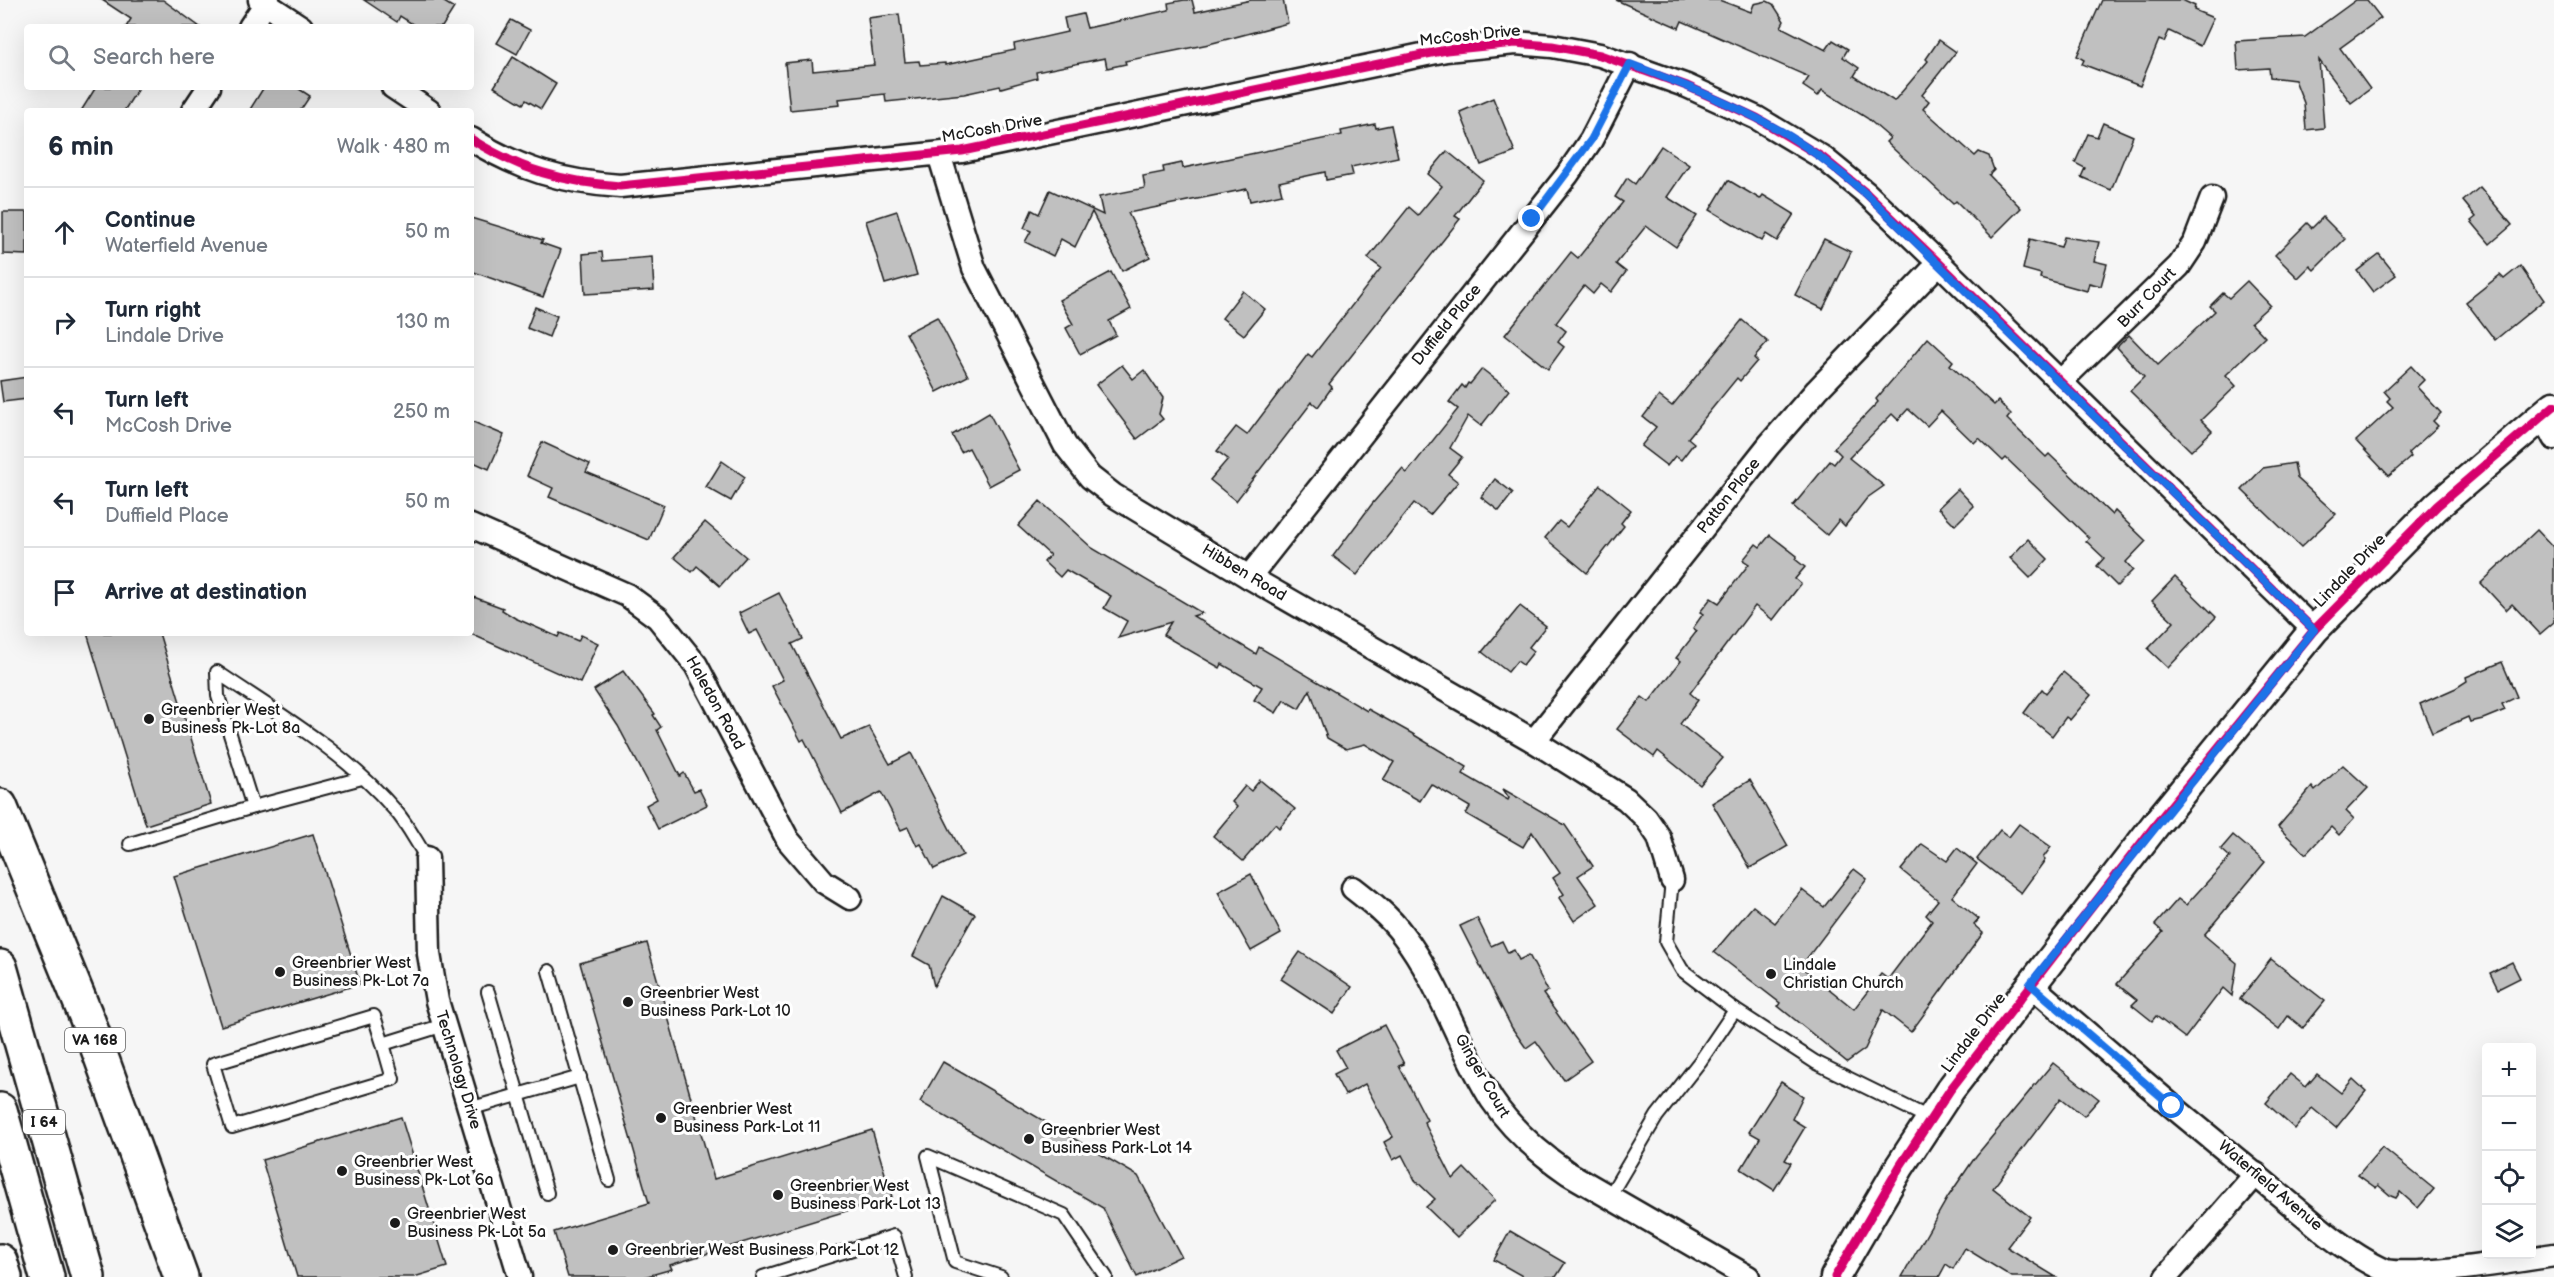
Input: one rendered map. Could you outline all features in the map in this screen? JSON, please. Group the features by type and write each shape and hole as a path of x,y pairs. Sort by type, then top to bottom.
{"highway":[{"name":"VA 168","path":"0,806 88,1021 181,1277"},
{"name":"I 64","path":"0,967 88,1277"},
{"path":"0,1110 47,1277"},
{"path":"0,1261 5,1277"}],"street":[{"path":"252,24 265,1 297,24"},
{"name":"McCosh Drive","path":"474,141 516,164 546,176 581,183 620,186 939,154 1125,119 1446,50 1515,43 1552,46 1630,64 1687,86 1782,132 1822,157 1866,194 1939,263 2314,630"},
{"name":"Duffield Place","path":"1249,577 1567,175 1591,140 1630,64"},
{"path":"195,108 207,90"},
{"path":"398,90 424,108"},
{"name":"Hibben Road","path":"939,154 974,268 1065,445 1090,477 1113,495 1249,577 1533,741 1626,799 1646,818 1659,837 1672,880"},
{"name":"Burr Court","path":"2061,381 2179,266 2195,242 2212,198"},
{"name":"Patton Place","path":"1533,741 1769,445 1817,390 1939,263"},
{"name":"Lindale Drive","path":"1835,1277 1900,1166 1931,1119 2030,984 2314,630 2437,506 2550,420"},
{"name":"Haledon Road","path":"474,527 627,595 658,618 696,664 788,840 824,882 850,898"},
{"name":"Technology Drive","path":"427,858 429,954 444,1025 519,1277"},
{"name":"Ginger Court","path":"1353,888 1386,914 1404,936 1483,1084 1510,1124 1545,1157 1609,1197 1748,1277"},
{"name":"Waterfield Avenue","path":"2030,984 2346,1249 2394,1273 2430,1274 2554,1255"},
{"path":"2166,1277 2256,1174"}],"lane":[{"path":"253,807 218,696 217,672 333,750 395,810 427,858"},
{"path":"130,844 253,807 362,778"},
{"path":"1672,880 1666,942 1682,970 1735,1010 1815,1062 1931,1119"},
{"path":"549,971 609,1179"},
{"path":"488,992 547,1193"},
{"path":"1609,1197 1657,1116 1735,1010"},
{"path":"374,1016 383,1044 393,1079 232,1127 213,1064 374,1016"},
{"path":"383,1044 444,1025"},
{"path":"469,1109 579,1077"},
{"path":"1001,1277 955,1263 927,1156 1064,1215 1106,1277"},
{"path":"763,1277 894,1236 906,1277"}],"building":[{"path":"102,0 163,0 196,24 128,24 131,19"},
{"path":"364,0 441,0 454,8 444,24 412,24 400,16 397,22"},
{"path":"1192,0 1195,12 1251,0 1283,0 1288,23 1209,44 1125,61 1126,64 1107,68 1105,58 1036,72 1037,78 1001,88 1000,86 964,94 886,102 885,94 839,99 840,105 790,110 785,63 812,60 813,71 874,65 868,18 899,14 905,62 919,61 920,65 945,63 945,65 1015,50 1014,44 1067,32 1064,18 1083,14 1087,28 1169,10 1168,3"},
{"path":"1616,0 1719,0 1751,12 1754,4 1767,1 1773,4 1784,21 1781,27 1826,50 1833,40 1848,49 1843,57 1859,68 1854,76 1894,101 1928,61 1926,59 1939,40 1956,52 1922,95 1929,101 1923,109 1975,156 1979,152 1989,156 1994,170 1989,175 2021,208 1992,237 1956,201 1953,204 1886,142 1890,138 1867,118 1822,90 1818,96 1803,86 1809,77 1682,21 1679,28"},
{"path":"2102,0 2182,0 2195,6 2194,10 2213,18 2200,46 2169,31 2164,42 2159,40 2140,86 2082,64 2084,60 2077,56"},
{"path":"2356,0 2367,0 2381,18 2340,48 2370,89 2351,103 2319,60 2324,128 2306,130 2304,103 2295,80 2270,77 2269,68 2238,70 2236,41 2305,37"},
{"path":"511,20 530,30 517,54 497,43"},
{"path":"513,57 556,84 541,109 526,100 523,104 494,87"},
{"path":"94,90 137,90 126,108 83,108"},
{"path":"262,90 301,90 310,96 302,108 251,108"},
{"path":"1493,98 1515,152 1481,165 1460,112"},
{"path":"2103,123 2133,136 2111,190 2081,177 2085,168 2075,163 2088,134 2097,137"},
{"path":"1375,124 1376,128 1391,125 1398,157 1351,167 1353,175 1326,180 1325,172 1279,182 1282,194 1250,201 1247,189 1128,213 1150,257 1122,271 1092,212 1075,247 1061,239 1053,256 1025,242 1031,231 1024,228 1032,210 1039,214 1050,190 1103,215 1099,197 1145,188 1143,176 1164,172 1163,167 1182,163 1183,168 1342,135 1341,131"},
{"path":"1661,146 1689,165 1667,197 1697,216 1676,247 1646,226 1616,264 1626,272 1611,292 1601,284 1593,294 1584,286 1556,323 1566,331 1558,342 1564,347 1548,369 1505,335 1571,252 1578,258 1623,202 1615,197 1627,178 1635,184"},
{"path":"1447,151 1483,180 1455,216 1460,219 1329,384 1332,387 1318,407 1312,402 1236,501 1210,480 1228,459 1217,451 1236,427 1247,435 1308,354 1312,357 1381,268 1368,258 1409,207 1418,215 1442,186 1428,174"},
{"path":"1728,180 1760,199 1763,195 1794,214 1777,241 1766,234 1762,241 1710,210"},
{"path":"2480,187 2512,225 2490,244 2471,221 2476,217 2463,201"},
{"path":"897,211 917,275 885,284 866,221"},
{"path":"3,212 24,212 24,255 3,254"},
{"path":"2323,217 2345,239 2314,270 2310,266 2298,278 2275,255 2307,223 2312,228"},
{"path":"474,219 543,240 541,243 561,250 543,297 474,272"},
{"path":"2064,237 2099,242 2094,261 2107,264 2101,286 2089,283 2087,291 2040,278 2041,274 2023,269 2030,239 2061,247"},
{"path":"1824,239 1851,252 1823,309 1795,295"},
{"path":"602,252 603,261 652,257 654,290 585,294 583,254"},
{"path":"2379,254 2396,275 2373,292 2357,271"},
{"path":"2520,266 2544,300 2495,340 2466,302 2500,275 2504,279"},
{"path":"1111,272 1131,309 1109,321 1116,335 1080,354 1066,328 1073,324 1059,300"},
{"path":"2247,281 2270,305 2251,322 2265,337 2226,375 2236,386 2201,420 2212,431 2191,451 2130,391 2144,377 2117,347 2129,335 2158,365 2215,311 2210,306 2223,293 2229,298"},
{"path":"1243,291 1265,309 1244,335 1222,318"},
{"path":"535,307 557,316 549,337 527,328"},
{"path":"937,317 968,376 937,392 906,333"},
{"path":"1742,320 1768,342 1754,358 1757,361 1740,381 1737,378 1688,438 1694,443 1681,460 1675,456 1667,466 1641,446 1656,427 1643,417 1659,396 1672,406"},
{"path":"1928,338 1953,361 1950,365 1994,405 1998,401 2011,414 2007,419 2046,457 2049,454 2112,515 2115,511 2146,541 2126,562 2133,570 2117,586 2097,566 2104,558 2086,541 2089,538 2006,458 2003,461 1979,438 1974,443 1941,411 1927,426 1908,409 1898,420 1892,414 1849,458 1884,486 1867,498 1845,526 1839,520 1827,535 1793,506 1830,461 1834,464 1841,455 1834,448 1878,402 1876,399"},
{"path":"1122,365 1133,379 1144,370 1163,398 1159,414 1163,419 1137,439 1096,385"},
{"path":"2411,366 2424,380 2417,387 2441,413 2433,421 2438,426 2408,453 2411,457 2389,476 2356,441 2393,407 2387,401 2390,398 2384,391"},
{"path":"1482,369 1509,390 1481,426 1468,416 1450,448 1462,457 1448,474 1458,482 1430,515 1414,503 1357,575 1333,556 1372,504 1402,469 1407,473 1458,409 1449,402 1462,385 1465,388 1468,383 1470,384"},
{"path":"24,377 24,399 3,402 0,381"},
{"path":"989,413 1019,470 989,486 969,448 961,452 952,435"},
{"path":"474,422 504,435 489,469 474,462"},
{"path":"542,442 590,464 586,472 664,505 649,540 549,497 553,488 527,476"},
{"path":"722,461 745,477 731,501 706,487"},
{"path":"2294,463 2297,478 2336,514 2301,547 2242,490 2263,468"},
{"path":"1495,479 1513,493 1499,511 1481,497"},
{"path":"1600,485 1631,510 1621,523 1624,526 1587,573 1545,538 1559,521 1567,527"},
{"path":"1958,489 1974,506 1955,525 1938,508"},
{"path":"1040,501 1092,548 1202,613 1193,616 1256,654 1259,647 1367,711 1368,709 1411,733 1467,767 1463,774 1508,800 1503,789 1565,825 1593,866 1578,876 1598,904 1574,921 1559,898 1564,894 1553,878 1560,873 1532,832 1523,847 1466,814 1470,807 1431,784 1420,801 1383,780 1394,762 1365,744 1346,749 1327,738 1310,690 1299,709 1284,700 1276,713 1254,700 1262,687 1222,664 1220,668 1163,635 1171,622 1118,638 1127,621 1104,608 1111,596 1066,570 1060,577 1044,562 1050,555 1018,526"},
{"path":"705,522 746,557 720,586 697,566 692,572 674,557"},
{"path":"2537,530 2554,548 2554,622 2540,634 2512,604 2506,610 2481,583"},
{"path":"1770,535 1797,556 1795,559 1805,567 1795,579 1801,584 1773,620 1755,606 1690,693 1698,700 1680,724 1723,758 1700,785 1658,751 1654,757 1617,729 1642,697 1649,702 1681,661 1676,658 1697,631 1693,628 1703,614 1700,612 1711,598 1719,603 1749,564 1743,560 1756,544 1760,547"},
{"path":"2028,539 2048,559 2030,578 2010,558"},
{"path":"2175,577 2216,617 2168,668 2148,649 2174,622 2152,601"},
{"path":"779,593 803,639 792,644 841,739 869,727 890,764 911,753 963,855 934,869 921,844 917,846 908,827 901,830 881,792 842,813 804,739 801,741 772,686 783,680 757,630 749,634 739,613"},
{"path":"474,597 503,608 502,610 515,618 558,637 560,633 578,641 581,635 598,643 580,683 474,635"},
{"path":"1520,606 1546,626 1529,647 1534,651 1523,665 1517,661 1508,672 1482,652"},
{"name":"Greenbrier West Business Pk-Lot 8a","path":"88,636 160,636 211,804 146,825"},
{"path":"2502,662 2517,697 2502,704 2505,710 2470,722 2468,717 2432,733 2420,704 2456,688 2467,681 2466,677"},
{"path":"623,671 655,714 653,715 661,727 657,730 680,776 684,773 694,791 699,789 707,805 658,829 646,805 657,799 618,726 594,690"},
{"path":"2063,672 2091,695 2070,720 2066,717 2052,736 2024,713 2042,689 2046,693"},
{"path":"2343,765 2368,788 2346,811 2354,819 2339,835 2331,827 2306,854 2278,827 2312,787 2315,791"},
{"path":"1260,780 1295,809 1279,828 1275,824 1243,861 1213,836 1237,807 1232,802 1245,786 1251,791"},
{"path":"1750,780 1788,846 1750,868 1712,803"},
{"path":"2019,824 2051,847 2043,858 2045,860 2021,893 1977,859 2000,830 2009,837"},
{"path":"313,834 360,984 221,1026 174,876"},
{"path":"2233,835 2265,862 2204,935 2237,963 2232,996 2223,988 2185,1038 2156,1016 2152,1021 2132,1005 2137,1000 2117,984 2163,932 2155,925 2178,899 2186,905 2230,857 2221,849"},
{"path":"1922,844 1947,861 1957,848 1977,864 1952,897 1979,919 1974,925 1983,933 1911,1032 1883,1010 1865,1049 1847,1062 1778,1006 1780,1003 1714,952 1753,906 1775,923 1802,890 1824,907 1854,869 1867,879 1801,966 1854,1009 1881,974 1888,979 1932,921 1926,915 1938,900 1901,870"},
{"path":"1251,874 1281,934 1251,951 1218,892"},
{"path":"943,896 975,914 934,986 929,965 913,956"},
{"path":"1477,918 1491,946 1502,941 1508,953 1514,950 1519,960 1529,955 1548,991 1543,994 1591,1061 1564,1080 1536,1041 1526,1048 1512,1028 1460,926"},
{"path":"647,943 714,1179 872,1130 892,1197 670,1265 672,1269 644,1277 568,1277 554,1232 649,1203 580,963"},
{"path":"1300,952 1352,987 1334,1014 1281,979"},
{"path":"2271,959 2325,1001 2303,1028 2288,1016 2279,1029 2240,999"},
{"path":"2512,962 2520,978 2498,989 2490,973"},
{"path":"1384,1025 1404,1064 1399,1066 1427,1120 1424,1122 1453,1179 1464,1168 1495,1200 1457,1237 1426,1207 1435,1199 1415,1180 1402,1155 1393,1160 1384,1142 1393,1137 1365,1084 1345,1095 1334,1074 1346,1068 1336,1050"},
{"name":"Greenbrier West Business Park-Lot 14","path":"943,1062 1138,1176 1181,1256 1137,1277 1103,1208 920,1102"},
{"path":"2053,1063 2099,1099 2084,1116 2061,1098 1993,1188 2030,1217 2007,1247 2056,1277 2012,1277 1965,1248 1953,1269 1946,1264 1939,1277 1902,1277 1948,1197 1976,1156"},
{"path":"2290,1074 2306,1087 2317,1074 2341,1093 2353,1079 2366,1091 2336,1128 2312,1108 2295,1129 2266,1103"},
{"path":"1781,1082 1803,1096 1792,1119 1805,1127 1785,1160 1791,1163 1774,1190 1741,1169 1760,1138 1749,1132"},
{"path":"401,1117 447,1267 414,1277 297,1277 262,1160"},
{"path":"2382,1147 2434,1189 2418,1208 2400,1192 2396,1198 2391,1196 2378,1185 2376,1188 2358,1175"},
{"path":"1510,1231 1565,1263 1556,1277 1524,1277 1494,1260"}],"cycle path":[{"path":"474,141 507,159 542,173 561,178 620,186 962,151 1446,50 1515,43 1552,46 1600,55 1687,86 1757,118 1822,157 1866,193 1939,263 2314,630"},
{"path":"1835,1277 1900,1166 1950,1090 2156,824 2314,630 2437,506 2554,406"}],"place":[{"name":"Greenbrier West Business Pk-Lot 8a","path":"149,719"},
{"name":"Greenbrier West Business Pk-Lot 7a","path":"280,972"},
{"name":"Lindale Christian Church","path":"1771,974"},
{"name":"Greenbrier West Business Park-Lot 10","path":"628,1002"},
{"name":"Greenbrier West Business Park-Lot 11","path":"661,1118"},
{"name":"Greenbrier West Business Park-Lot 14","path":"1029,1139"},
{"name":"Greenbrier West Business Pk-Lot 6a","path":"342,1171"},
{"name":"Greenbrier West Business Park-Lot 13","path":"778,1195"},
{"name":"Greenbrier West Business Pk-Lot 5a","path":"395,1223"},
{"name":"Greenbrier West Business Park-Lot 12","path":"613,1250"}],"route":[{"path":"1532,219 1591,140 1630,64 1687,86 1756,118 1822,157 1866,194 2061,381 2314,630 2229,733 2030,984 2172,1106"}]}
